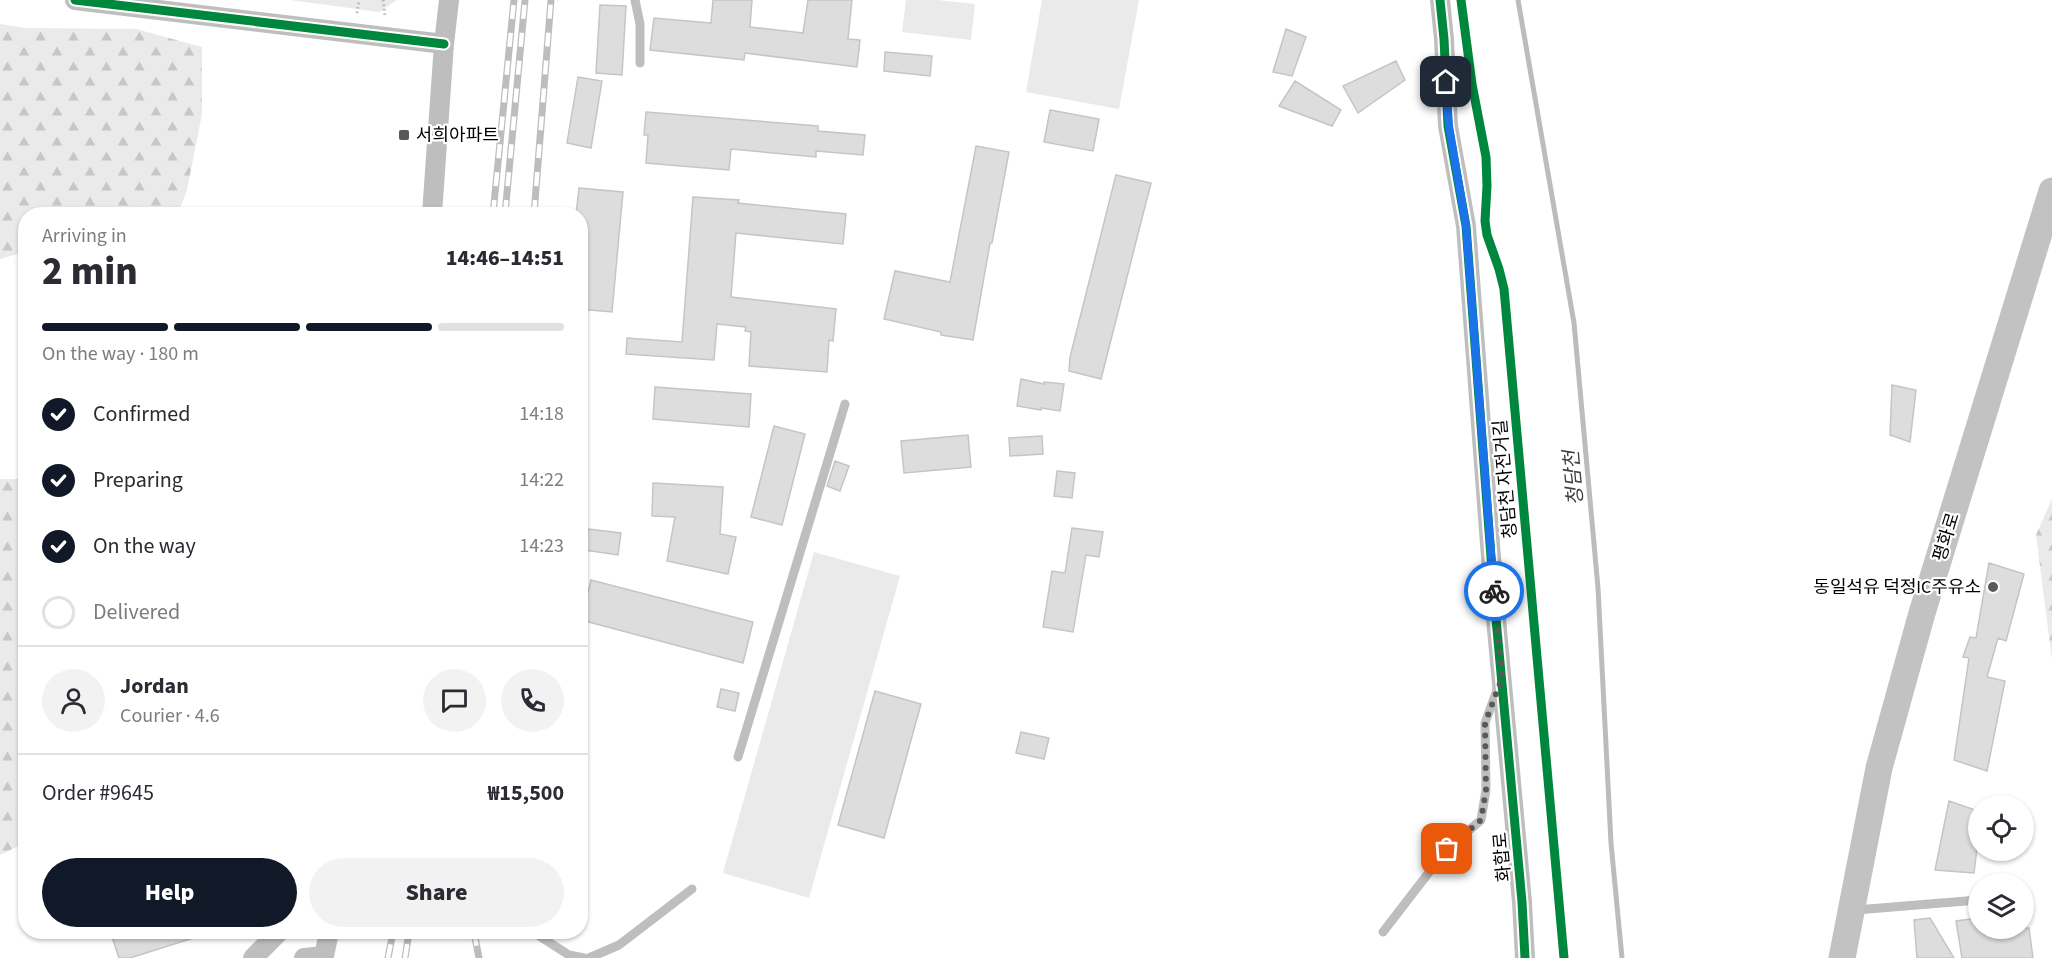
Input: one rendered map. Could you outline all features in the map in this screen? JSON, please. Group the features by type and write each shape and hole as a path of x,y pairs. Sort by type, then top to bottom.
{"main road":[{"name":"평화로","path":"1842,958 1879,768 1922,613 2052,191"}],"street":[{"path":"75,0 444,44"},
{"path":"432,207 449,0"},
{"name":"화합로","path":"1440,0 1449,126 1466,226 1525,958"},
{"path":"253,958 272,939"},
{"path":"304,958 324,957 328,939"}],"lane":[{"path":"635,0 640,24 640,63"},
{"path":"738,757 844,404"},
{"path":"1383,932 1447,849 1481,820 1486,790 1485,723 1502,678"},
{"path":"589,958 620,945 692,889"},
{"path":"1850,910 1968,901"},
{"path":"544,939 569,955 584,958"}],"path":[{"path":"357,13 359,0"},
{"path":"383,0 385,16"}],"green space":[{"path":"290,0 397,0 379,12"},
{"path":"906,0 975,4 971,40 902,32"},
{"path":"1042,0 1139,0 1119,109 1026,92"},
{"path":"0,24 25,28 136,29 202,47 202,114 187,190 181,207 18,207 18,254 0,259"},
{"path":"0,479 18,479 18,846 0,855"},
{"path":"2052,499 2052,660 2036,535"},
{"path":"814,552 900,576 809,898 723,873"}],"building":[{"path":"713,0 752,0 750,27 803,33 808,0 852,0 848,39 860,40 857,67 745,53 744,60 650,50 654,18 711,23"},
{"path":"600,5 626,6 622,75 596,73"},
{"path":"1286,29 1306,37 1292,76 1273,72"},
{"path":"885,52 932,56 930,76 884,71"},
{"path":"1396,61 1405,80 1358,113 1343,86"},
{"path":"578,77 602,81 591,148 567,143"},
{"path":"1295,81 1341,110 1332,126 1279,106"},
{"path":"1050,110 1099,119 1093,151 1044,142"},
{"path":"646,112 818,126 818,131 865,135 863,155 816,151 816,157 731,149 729,170 646,163 648,135 644,135"},
{"path":"976,146 1009,152 973,340 941,335 941,332 884,319 895,271 950,282"},
{"path":"1116,175 1151,183 1101,379 1069,371 1070,357"},
{"path":"579,188 623,192 612,312 588,310 588,207 577,207"},
{"path":"693,197 739,200 738,203 846,214 843,244 736,233 731,297 836,309 833,341 829,340 827,372 749,366 751,332 745,331 746,327 717,324 714,360 626,354 627,338 682,342"},
{"path":"1021,379 1044,384 1044,382 1064,384 1060,411 1017,406"},
{"path":"1892,385 1916,390 1910,442 1890,435"},
{"path":"655,387 751,394 749,427 653,419"},
{"path":"774,426 805,434 782,525 751,517"},
{"path":"968,435 971,467 904,473 901,441"},
{"path":"1042,436 1043,454 1010,456 1009,438"},
{"path":"835,461 849,466 840,491 827,486"},
{"path":"1057,471 1075,473 1072,498 1054,496"},
{"path":"653,483 723,487 720,534 736,537 728,574 667,561 675,517 652,516"},
{"path":"1072,528 1103,532 1099,557 1086,555 1073,632 1043,627 1052,571 1065,573"},
{"path":"588,529 621,533 618,555 588,550"},
{"path":"1989,563 2024,574 2006,641 1998,638 1987,677 2005,681 1987,771 1954,760 1969,658 1963,657 1970,637 1976,638"},
{"path":"591,580 753,622 743,663 588,622 588,592"},
{"path":"721,689 739,693 735,711 717,707"},
{"path":"875,691 921,704 884,838 838,825"},
{"path":"1021,732 1049,738 1044,759 1016,753"},
{"path":"1949,801 1968,808 1968,861 1975,861 1974,873 1935,870"},
{"path":"1930,918 1954,958 1917,958 1914,920"},
{"path":"1968,919 1968,939 2030,939 2033,958 1962,958 1956,921"},
{"path":"113,939 190,939 130,958 119,958"}],"waterway":[{"name":"청담천","path":"1518,0 1574,323 1598,588 1611,843 1622,958"}],"railway":[{"path":"494,207 514,0"},
{"path":"506,207 525,0"},
{"path":"535,207 551,0"},
{"path":"388,958 392,939"},
{"path":"405,958 408,939"},
{"path":"475,939 479,958"}],"cycle path":[{"path":"75,0 444,44"},
{"name":"청담천 자전거길","path":"1440,0 1448,126 1466,226 1494,597 1522,902 1525,958"},
{"name":"청담천 자전거길","path":"1461,0 1472,84 1486,157 1485,221 1487,235 1504,289 1564,958"}],"way so far":[{"path":"1447,849 1481,820 1486,790 1485,723 1502,678 1494,591"}],"place":[{"name":"서희아파트","path":"404,135"},
{"name":"동일석유 덕정IC주유소","path":"1993,587"}],"route":[{"path":"1446,82 1449,126 1466,226 1494,591"}]}
